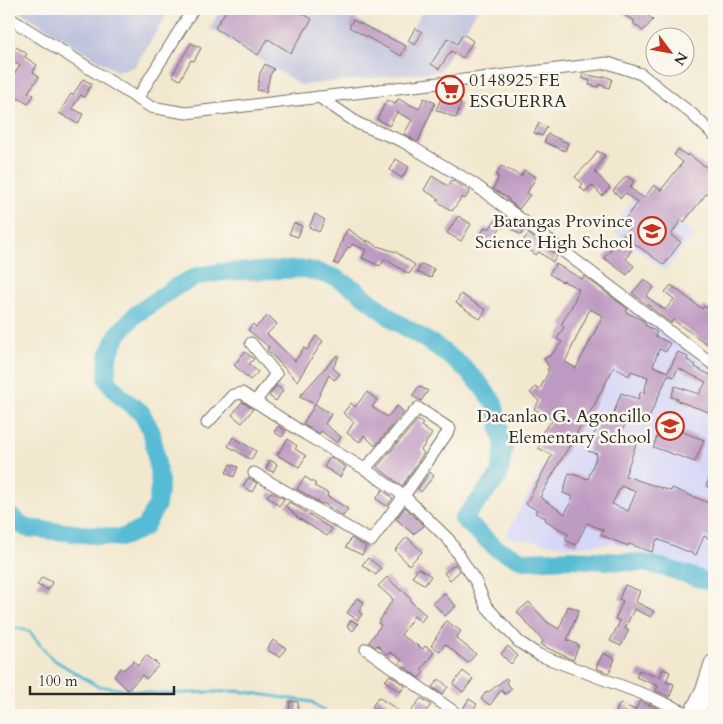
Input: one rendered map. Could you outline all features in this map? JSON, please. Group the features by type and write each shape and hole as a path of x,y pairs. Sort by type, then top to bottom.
{"main road":[{"path":"692,715 706,689 714,664"}],"street":[{"path":"137,99 193,9"},
{"path":"9,18 151,107 186,113 608,63 641,74 692,114 714,135"},
{"path":"319,97 359,124 402,141 474,184 714,365"},
{"path":"251,343 276,374 255,402"},
{"path":"207,423 233,395 242,394 365,469 404,496 449,540 476,582 486,606 520,642 539,654 651,696 692,715"},
{"path":"254,473 371,542 450,429 418,408 365,469"},
{"path":"366,648 453,711 450,715"}],"shaded area":[{"path":"16,9 171,9 134,67 116,71"},
{"path":"221,9 340,9 401,47 424,9 478,9 440,71 301,85 209,28"},
{"name":"Batangas Province Science High School","path":"639,191 694,233 665,271 611,229"},
{"path":"630,306 714,371 714,578 614,543 570,547 505,537"}],"building":[{"path":"227,9 295,9 312,19 291,53 268,39 258,55 215,28"},
{"path":"628,9 641,14 643,11 653,20 643,31 633,23 635,21 624,15"},
{"path":"353,20 406,46 401,56 349,27"},
{"path":"415,28 422,32 415,45 408,41"},
{"path":"463,34 473,41 463,58 451,51 439,69 431,64 448,38 457,44"},
{"path":"191,43 201,48 194,61 191,60 180,80 172,75"},
{"path":"14,46 27,54 25,57 37,65 33,72 39,77 28,92 34,95 28,104 18,98 17,100 9,93 9,82 20,65 9,60"},
{"path":"265,64 274,69 270,75 266,92 257,90 260,73"},
{"path":"583,74 603,78 604,76 612,79 609,88 599,84 599,87 589,85 590,81 582,78"},
{"path":"83,79 92,84 84,97 81,95 72,108 83,114 78,124 59,113"},
{"path":"442,96 461,103 456,118 436,110"},
{"path":"424,98 435,103 418,142 404,134 412,120 397,112 389,126 377,119 387,100 395,104 398,99 419,109"},
{"path":"539,123 547,127 542,136 534,133"},
{"path":"548,134 568,143 565,151 544,142"},
{"path":"678,149 714,173 714,184 684,222 681,220 671,235 681,242 664,265 635,244 626,259 634,266 627,275 604,258 613,247 611,245 615,239 619,242 630,227 623,221 638,203 625,193 621,198 613,191 626,176 634,181 630,188 644,198 654,185 661,190 683,162 674,155"},
{"path":"597,151 605,155 595,172 610,188 602,196 592,185 585,192 580,187 583,184 575,177"},
{"path":"396,159 409,167 402,178 390,170"},
{"path":"501,166 521,176 524,170 536,177 527,193 530,195 519,209 509,199 493,189 499,177 496,176"},
{"path":"432,176 448,186 452,180 470,191 465,199 462,197 452,211 437,201 439,199 424,190"},
{"path":"501,213 524,231 521,235 506,225 503,228 501,227 490,242 480,235 485,227 489,229"},
{"path":"315,214 325,220 319,232 309,227"},
{"path":"458,216 471,224 461,241 447,233"},
{"path":"294,223 302,226 298,237 289,234"},
{"path":"348,229 367,242 367,240 377,246 396,252 415,265 409,274 385,259 380,266 362,258 366,250 352,244 350,248 348,247 338,265 334,263"},
{"path":"528,234 557,256 553,262 539,252 536,255 528,249 530,248 522,242"},
{"path":"421,264 434,269 431,278 417,272"},
{"path":"556,264 582,279 584,276 628,309 626,312 640,319 646,323 645,325 657,332 655,336 670,343 666,352 659,349 653,366 668,372 678,352 688,357 687,360 696,365 695,367 710,375 714,372 714,414 671,397 675,386 699,394 706,382 678,368 674,377 668,375 648,420 630,412 619,439 636,444 625,476 671,491 672,488 714,505 714,540 704,536 696,555 657,539 652,552 629,544 628,546 601,535 603,530 587,523 576,545 565,540 568,534 545,520 546,518 535,513 537,510 526,504 552,455 538,448 545,435 542,432 553,420 534,409 539,401 530,393 535,387 539,390 549,371 547,370 549,367 544,359 552,354 562,342 557,339 564,327 561,325 579,289 549,274","holes":["590,309 603,316 576,368 565,362","614,367 629,376 631,371 648,377 644,393 641,391 638,399 621,393 610,423 600,419 588,451 597,454 588,479 569,473 563,493 573,497 565,514 540,497 581,425 583,426","621,486 636,492 628,511 612,504"]},
{"path":"644,279 654,287 646,296 665,310 674,299 665,292 671,285 702,309 704,306 712,311 714,314 714,349 673,320 671,323 632,293"},
{"path":"461,294 486,310 480,319 456,303"},
{"path":"268,315 277,324 267,334 295,361 304,348 307,350 316,336 323,341 297,381 267,350 269,347 248,330 253,324 256,327"},
{"path":"245,352 254,359 249,364 258,372 250,380 234,365"},
{"path":"337,355 339,356 333,368 340,374 334,380 329,375 315,404 299,397"},
{"path":"276,386 283,390 276,401 269,396"},
{"path":"419,386 428,391 421,401 412,396"},
{"path":"367,392 377,400 372,407 387,417 397,406 404,412 375,446 364,435 360,442 347,433 354,422 343,413 351,403 355,407"},
{"path":"242,402 253,409 242,423 232,415"},
{"path":"315,404 331,414 325,424 341,437 337,443 321,431 319,434 303,424"},
{"path":"418,420 423,424 421,426 432,434 421,450 424,453 402,486 377,467"},
{"path":"662,424 704,440 695,462 653,447"},
{"path":"278,426 286,431 282,437 274,432"},
{"path":"233,437 256,451 251,460 228,446"},
{"path":"288,439 297,446 295,449 306,456 299,467 277,455"},
{"path":"330,457 346,467 340,477 324,467"},
{"path":"270,460 277,464 273,472 266,469"},
{"path":"230,464 238,467 234,477 226,473"},
{"path":"714,466 714,489 706,486"},
{"path":"430,472 434,476 421,492 418,489"},
{"path":"305,477 316,484 314,486 328,493 327,496 348,509 343,516 297,489"},
{"path":"248,478 257,483 252,492 243,486"},
{"path":"382,490 393,498 387,506 376,499"},
{"path":"271,492 284,499 279,506 267,496"},
{"path":"289,502 332,529 327,536 298,518 286,506"},
{"path":"405,507 424,526 413,534 396,519"},
{"path":"407,537 422,552 409,565 395,550"},
{"path":"351,538 366,547 362,555 346,547"},
{"path":"368,558 381,568 376,575 362,565"},
{"path":"455,564 460,571 450,580 444,573"},
{"path":"418,568 431,576 425,585 412,577"},
{"path":"42,577 52,582 48,590 37,585"},
{"path":"387,577 401,591 403,590 411,602 426,615 421,622 414,616 401,635 423,649 425,646 434,652 421,670 424,672 419,678 399,663 402,660 390,652 387,655 377,645 376,647 369,642 381,625 378,623 393,599 378,586"},
{"path":"625,585 640,591 636,602 654,611 651,617 634,609 625,629 629,630 621,646 610,641 620,621 615,619 623,601 619,599"},
{"path":"444,593 456,606 445,616 433,603"},
{"path":"357,598 364,602 359,612 362,614 358,620 347,613"},
{"path":"529,602 547,622 559,629 568,606 579,610 567,640 579,645 573,660 541,645 543,641 517,612"},
{"path":"351,620 358,624 353,631 347,626"},
{"path":"446,621 461,631 456,638 476,654 468,663 445,644 440,651 431,646"},
{"path":"273,640 286,648 280,657 267,650"},
{"path":"508,646 518,656 511,664 501,654"},
{"path":"603,653 615,659 609,673 596,668"},
{"path":"146,655 159,665 146,679 142,675 128,690 114,676 121,668 123,670 134,661 138,666"},
{"path":"663,669 670,672 666,682 674,684 670,697 656,691 658,686 636,677 639,670 660,677"},
{"path":"463,671 473,679 463,692 453,684"},
{"path":"390,675 405,686 400,692 385,681"},
{"path":"506,678 508,680 506,682 512,689 505,694 501,690 490,705 481,699 487,691 489,692"},
{"path":"439,679 448,687 442,694 432,687"},
{"path":"378,697 403,715 385,715 372,707"},
{"path":"421,698 431,705 423,715 408,715"},
{"path":"714,698 714,715 705,715"},
{"path":"469,699 477,704 470,715 459,715"},
{"path":"290,701 298,702 298,713 289,712"},
{"path":"640,701 673,715 623,715 616,712 620,703 635,710"}],"waterway":[{"path":"9,515 26,528 121,538 144,528 157,505 160,482 152,433 141,412 122,398 107,380 108,356 118,334 135,315 177,286 198,276 223,272 306,269 334,277 355,289 395,321 436,346 462,366 479,383 494,403 504,447 499,476 463,519 497,549 525,561 570,559 642,563 666,568 710,582 714,586"},
{"path":"9,626 29,631 51,658 97,686 161,694 239,691 312,702 329,715"}],"place":[{"name":"0148925 FE ESGUERRA","path":"450,90"},
{"name":"Batangas Province Science High School","path":"652,231"},
{"name":"Dacanlao G. Agoncillo Elementary School","path":"670,426"}]}
